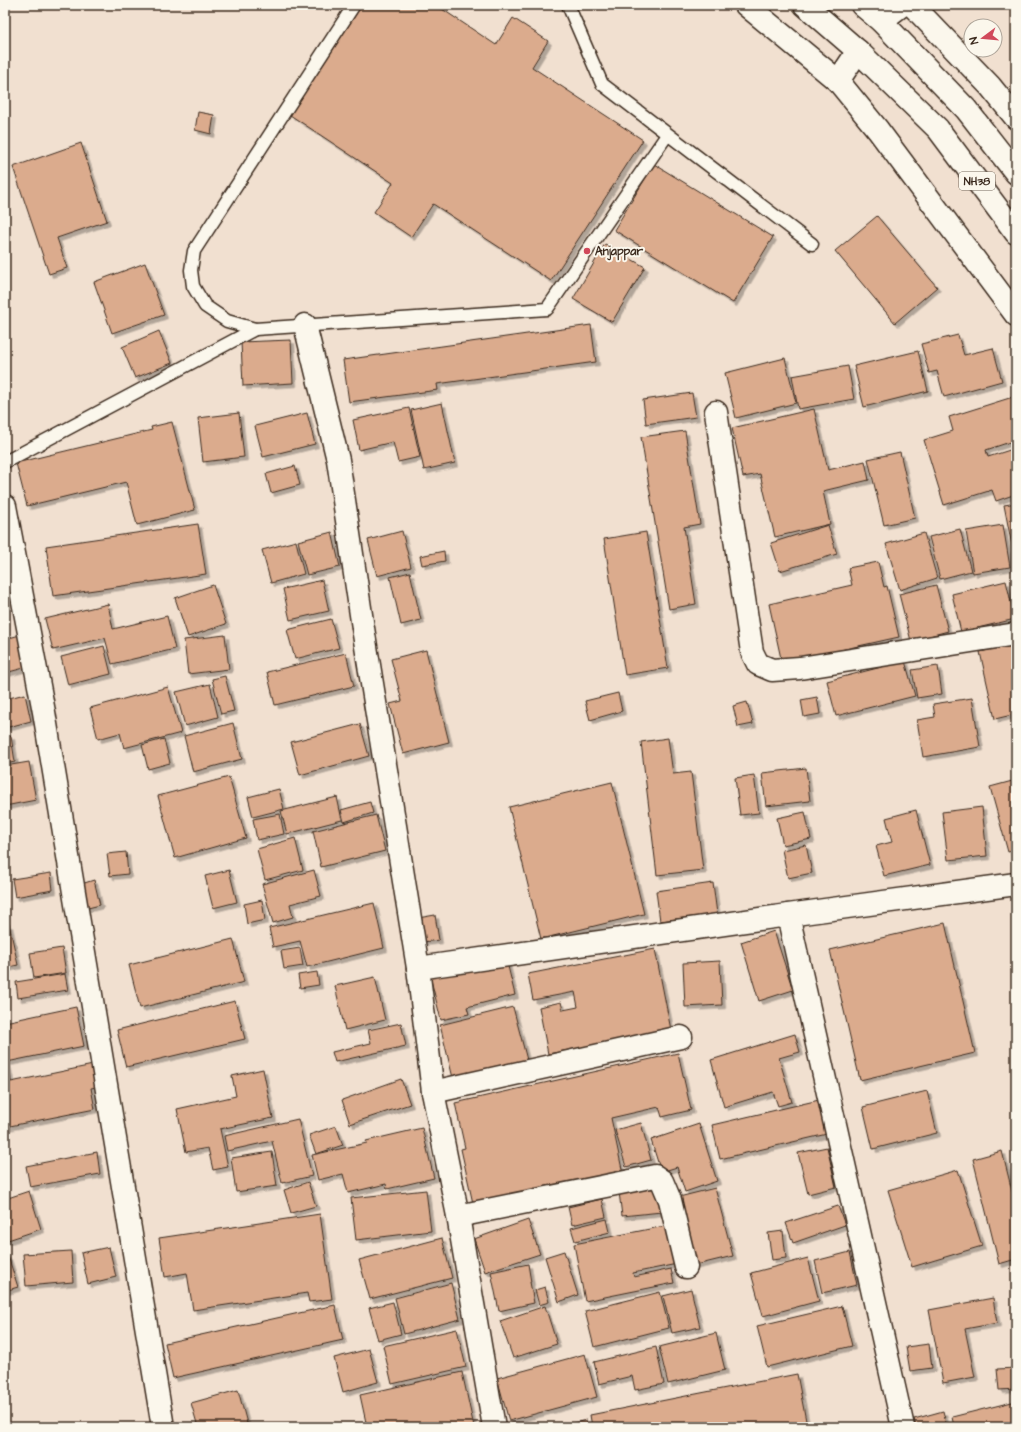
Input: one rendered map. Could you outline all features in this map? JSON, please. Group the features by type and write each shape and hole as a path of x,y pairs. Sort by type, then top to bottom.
{"main road":[{"path":"746,5 838,81 878,130 1016,315"},
{"name":"NH38","path":"805,5 858,51 938,129 1016,233"},
{"name":"NH38","path":"862,5 881,21 966,109 1016,173"},
{"path":"881,21 902,5"},
{"path":"912,5 990,86 1016,118"},
{"path":"838,81 858,51"},
{"path":"305,325 338,460 363,628 418,968 434,1092 458,1216 494,1427"},
{"path":"716,412 752,652 758,664 772,670 800,668 1016,634"},
{"path":"5,506 44,712 163,1427"},
{"path":"418,968 1016,884"},
{"path":"788,915 903,1427"},
{"path":"434,1092 681,1037"},
{"path":"458,1216 655,1176 662,1181 670,1200 686,1267"}],"lane":[{"path":"354,5 194,251 191,270 193,286 205,306 227,321 255,329 547,309 667,135"},
{"path":"568,5 602,84 812,244"},
{"path":"5,462 255,329"}],"building":[{"path":"362,5 436,5 496,45 513,18 548,41 532,67 643,140 551,281 433,204 411,237 374,212 393,183 290,115"},
{"path":"198,112 214,115 211,134 195,130"},
{"path":"81,143 107,221 57,238 67,268 49,274 13,167"},
{"path":"654,164 773,237 733,303 614,230"},
{"path":"877,216 937,287 895,323 835,251"},
{"path":"605,244 645,267 612,322 573,299"},
{"path":"145,263 164,315 112,333 94,282"},
{"path":"591,325 596,362 437,384 438,390 349,402 343,360"},
{"path":"159,331 172,363 135,378 122,347"},
{"path":"958,335 964,355 993,348 1002,381 944,397 937,371 929,373 921,344"},
{"path":"291,340 293,383 243,386 241,342"},
{"path":"918,351 928,391 864,407 854,366"},
{"path":"785,358 796,403 736,418 725,373"},
{"path":"848,366 854,399 798,409 792,376"},
{"path":"692,393 696,417 646,424 643,400"},
{"path":"1016,396 1016,440 986,450 988,457 1016,448 1016,494 996,501 992,490 944,505 924,440 953,431 949,417"},
{"path":"442,403 455,463 424,470 411,410"},
{"path":"409,408 420,457 398,462 393,442 359,450 353,420"},
{"path":"814,409 828,470 865,461 869,480 823,491 830,524 775,537 760,474 743,477 732,428"},
{"path":"239,413 244,457 203,462 198,418"},
{"path":"307,413 315,444 263,457 255,426"},
{"path":"172,422 195,510 137,525 126,482 27,506 16,463 152,430 151,427"},
{"path":"685,431 700,524 684,527 696,604 669,609 641,437"},
{"path":"900,452 915,518 884,525 868,459"},
{"path":"295,466 300,485 271,493 266,474"},
{"path":"1016,503 1016,560 1015,561 1004,505"},
{"path":"198,524 206,574 53,596 46,546"},
{"path":"828,525 837,554 780,571 771,543"},
{"path":"1003,525 1010,567 973,573 966,531"},
{"path":"960,529 971,571 940,579 929,537"},
{"path":"402,531 411,567 377,576 368,540"},
{"path":"332,532 340,567 307,575 298,541"},
{"path":"646,532 668,668 625,675 604,539"},
{"path":"924,533 937,578 900,590 886,544"},
{"path":"296,541 304,574 271,583 262,550"},
{"path":"444,551 445,561 422,565 420,556"},
{"path":"878,562 884,587 887,586 899,637 782,663 769,604 852,585 848,568"},
{"path":"410,572 421,620 401,625 390,577"},
{"path":"322,580 329,611 290,620 283,589"},
{"path":"1006,581 1015,619 961,632 952,594"},
{"path":"213,585 226,624 188,637 175,598"},
{"path":"936,585 948,631 911,641 899,594"},
{"path":"108,604 113,629 167,616 175,649 112,664 105,638 53,650 45,619"},
{"path":"331,619 339,648 295,659 287,630"},
{"path":"20,635 28,667 5,673 5,639"},
{"path":"225,635 229,669 188,674 184,640"},
{"path":"1015,644 1016,714 995,719 980,652"},
{"path":"104,646 111,674 68,685 61,657"},
{"path":"426,650 449,742 403,754 390,704 402,701 391,659"},
{"path":"346,653 354,686 275,705 267,672"},
{"path":"905,661 915,696 836,716 827,681"},
{"path":"938,666 942,694 917,698 912,670"},
{"path":"225,676 234,711 221,714 212,679"},
{"path":"210,684 218,717 185,726 176,692"},
{"path":"168,687 181,733 124,748 120,733 98,739 90,708"},
{"path":"618,693 622,711 590,720 585,701"},
{"path":"25,694 31,721 5,728 5,699"},
{"path":"817,697 820,714 804,717 801,700"},
{"path":"972,698 980,747 923,757 917,720 935,717 933,704"},
{"path":"747,702 753,724 738,727 733,706"},
{"path":"233,723 242,759 193,772 184,736"},
{"path":"360,724 369,756 300,775 291,742"},
{"path":"11,736 15,762 5,764 5,737"},
{"path":"668,738 673,774 691,772 703,870 657,875 641,742"},
{"path":"164,739 170,763 148,769 142,745"},
{"path":"29,762 36,800 5,806 5,766"},
{"path":"806,768 810,801 766,806 762,773"},
{"path":"754,775 759,813 740,815 735,778"},
{"path":"229,777 246,838 175,858 158,796"},
{"path":"1016,780 1016,850 1008,852 990,787"},
{"path":"612,782 644,914 541,939 509,807"},
{"path":"279,789 284,809 253,817 248,797"},
{"path":"337,797 342,820 287,834 281,811"},
{"path":"370,802 373,813 344,822 341,810"},
{"path":"982,807 987,856 948,860 942,812"},
{"path":"916,810 930,865 884,876 876,846 892,842 886,818"},
{"path":"805,812 811,839 783,845 777,818"},
{"path":"280,814 284,834 257,840 253,819"},
{"path":"376,815 385,851 321,867 313,831"},
{"path":"295,838 303,870 265,880 257,849"},
{"path":"806,845 812,873 788,878 782,850"},
{"path":"126,852 128,874 110,876 107,854"},
{"path":"229,870 237,902 213,908 205,876"},
{"path":"314,870 321,896 290,904 293,917 273,923 262,884"},
{"path":"51,873 53,890 15,897 12,879"},
{"path":"94,880 100,905 84,909 78,885"},
{"path":"713,883 717,914 660,921 656,891"},
{"path":"262,900 265,920 247,924 244,904"},
{"path":"374,903 384,948 307,967 300,941 273,947 269,928"},
{"path":"435,915 439,940 423,942 418,918"},
{"path":"945,923 975,1053 860,1080 830,950"},
{"path":"9,924 18,965 5,968 5,925"},
{"path":"774,931 793,990 759,1001 741,942"},
{"path":"233,939 244,982 140,1008 129,965"},
{"path":"62,948 66,973 34,978 30,953"},
{"path":"300,948 303,966 284,969 281,951"},
{"path":"655,949 671,1030 548,1054 539,1007 561,1002 563,1010 578,1007 575,992 533,1000 528,974"},
{"path":"506,958 515,995 467,1007 469,1014 441,1020 430,976"},
{"path":"720,961 722,1005 685,1007 683,963"},
{"path":"317,972 319,985 300,988 298,975"},
{"path":"65,974 68,990 18,998 16,982"},
{"path":"375,977 385,1020 345,1030 335,986"},
{"path":"235,1001 245,1039 126,1067 117,1030"},
{"path":"76,1007 84,1046 7,1062 11,1082 93,1065 97,1087 91,1088 95,1109 5,1127 5,1022"},
{"path":"513,1007 527,1060 453,1078 440,1025"},
{"path":"401,1023 406,1046 335,1062 332,1052 371,1043 368,1030"},
{"path":"795,1034 800,1052 779,1058 792,1102 778,1106 773,1092 724,1107 711,1060"},
{"path":"678,1053 691,1110 662,1117 659,1107 611,1118 623,1174 474,1208 461,1149 465,1148 455,1103"},
{"path":"263,1069 273,1118 220,1129 228,1167 213,1170 208,1148 186,1152 177,1109 236,1096 232,1076"},
{"path":"401,1079 410,1104 350,1124 342,1100"},
{"path":"927,1091 937,1133 873,1149 863,1107"},
{"path":"819,1100 827,1134 720,1159 712,1125"},
{"path":"298,1119 312,1176 282,1183 272,1141 227,1151 224,1136"},
{"path":"641,1123 651,1160 626,1167 615,1130"},
{"path":"699,1124 717,1181 685,1192 677,1167 661,1172 651,1140"},
{"path":"336,1126 343,1145 316,1154 309,1135"},
{"path":"422,1128 434,1178 387,1189 386,1184 348,1193 343,1174 318,1180 312,1155 367,1143 366,1141"},
{"path":"827,1147 836,1187 808,1194 798,1153"},
{"path":"1002,1151 1016,1207 1016,1259 999,1264 973,1159"},
{"path":"97,1152 100,1174 30,1187 26,1166"},
{"path":"272,1152 277,1186 236,1192 231,1158"},
{"path":"958,1170 982,1246 912,1267 888,1190"},
{"path":"308,1182 316,1206 291,1213 284,1190"},
{"path":"659,1188 662,1212 622,1216 619,1192"},
{"path":"715,1188 733,1256 692,1266 675,1198"},
{"path":"426,1190 431,1231 356,1240 351,1198"},
{"path":"29,1191 41,1229 5,1241 5,1199"},
{"path":"602,1199 606,1217 572,1225 568,1207"},
{"path":"838,1206 845,1225 793,1243 786,1223"},
{"path":"320,1214 332,1299 309,1302 307,1293 193,1310 187,1273 165,1277 159,1238"},
{"path":"607,1219 610,1232 575,1241 571,1228"},
{"path":"528,1220 540,1254 485,1272 474,1239"},
{"path":"670,1225 677,1264 633,1273 634,1277 671,1269 674,1283 585,1301 574,1244"},
{"path":"783,1231 786,1258 772,1260 768,1233"},
{"path":"442,1238 452,1278 370,1299 359,1260"},
{"path":"109,1247 116,1277 88,1284 81,1253"},
{"path":"71,1251 73,1282 26,1286 23,1254"},
{"path":"564,1251 578,1295 559,1302 545,1257"},
{"path":"850,1252 857,1285 822,1293 815,1261"},
{"path":"8,1256 18,1287 5,1291 5,1258"},
{"path":"808,1258 819,1301 763,1316 751,1273"},
{"path":"528,1264 534,1303 499,1311 491,1272"},
{"path":"451,1283 460,1319 404,1334 395,1298"},
{"path":"545,1287 549,1302 539,1305 535,1290"},
{"path":"691,1289 700,1327 672,1333 663,1296"},
{"path":"660,1292 669,1328 594,1347 585,1311"},
{"path":"993,1298 997,1323 965,1329 975,1377 943,1383 929,1310"},
{"path":"393,1302 401,1334 378,1340 369,1308"},
{"path":"335,1305 343,1340 173,1378 165,1343"},
{"path":"545,1306 557,1344 513,1358 500,1321"},
{"path":"842,1306 852,1346 767,1367 757,1326"},
{"path":"457,1329 466,1367 392,1384 383,1346"},
{"path":"716,1333 725,1370 668,1384 659,1347"},
{"path":"929,1344 932,1368 910,1371 906,1347"},
{"path":"656,1347 664,1384 635,1390 632,1376 599,1384 594,1362"},
{"path":"369,1349 378,1382 343,1392 334,1358"},
{"path":"585,1354 597,1397 509,1421 497,1378"},
{"path":"1016,1368 1016,1389 999,1390 997,1369"},
{"path":"462,1372 474,1427 367,1427 360,1395"},
{"path":"797,1374 807,1426 592,1427 590,1415"},
{"path":"238,1390 248,1427 198,1427 191,1403"},
{"path":"1016,1401 1016,1427 954,1427 952,1417"},
{"path":"943,1411 947,1427 916,1427 914,1419"},
{"path":"586,1420 588,1427 560,1427"}],"place":[{"name":"Anjappar","path":"587,251"}]}
